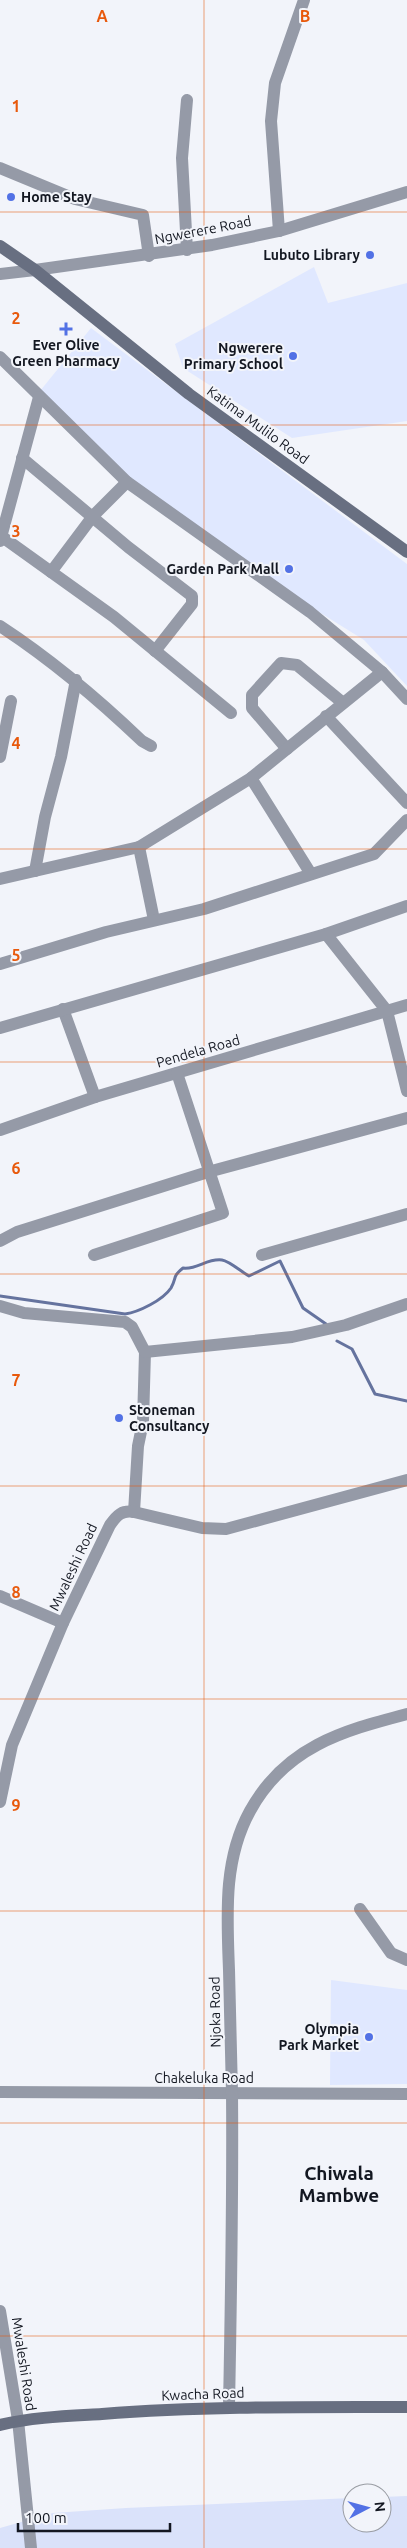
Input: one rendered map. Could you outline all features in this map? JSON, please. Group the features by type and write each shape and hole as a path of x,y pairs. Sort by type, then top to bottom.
{"main road":[{"name":"Katima Mulilo Road","path":"0,246 35,270 188,394 407,552"},
{"name":"Kwacha Road","path":"0,2425 18,2420 229,2407 407,2406"}],"street":[{"path":"279,231 271,121 275,83 304,0"},
{"path":"187,100 182,158 187,250"},
{"path":"0,168 75,199 143,215 149,256"},
{"name":"Ngwerere Road","path":"0,274 187,250 279,231 407,192"},
{"path":"0,357 126,482 310,612 382,672 407,699"},
{"path":"39,397 1,539 114,617 231,714"},
{"path":"22,458 192,596 192,604 155,651"},
{"path":"50,572 93,516 126,482"},
{"path":"0,626 36,649 76,680 151,746"},
{"path":"287,749 252,708 251,700 252,695 281,663 297,665 343,703"},
{"path":"0,879 139,848 251,778 382,672"},
{"path":"35,871 44,817 61,758 76,680"},
{"path":"0,758 3,725 11,701"},
{"path":"326,716 407,803"},
{"path":"251,778 311,874"},
{"path":"0,964 106,932 204,909 374,854 407,820"},
{"path":"139,848 154,920"},
{"path":"0,1028 326,934 407,906"},
{"path":"326,934 387,1011 407,1091"},
{"name":"Pendela Road","path":"1,1128 94,1097 407,1004"},
{"path":"63,1009 94,1097"},
{"path":"94,1255 223,1214 177,1073"},
{"path":"0,1240 17,1232 208,1172 407,1118"},
{"path":"262,1255 407,1214"},
{"path":"144,1352 292,1337 346,1326 407,1304"},
{"path":"0,1306 24,1313 125,1322 132,1328 144,1352 143,1422 138,1446 134,1512 202,1528 226,1529 407,1480"},
{"name":"Mwaleshi Road","path":"0,1802 12,1745 63,1623 110,1525 125,1511 134,1512"},
{"path":"0,1596 63,1623"},
{"name":"Njoka Road","path":"229,2407 232,2094 227,1900 233,1851 250,1810 272,1781 306,1749 348,1730 407,1714"},
{"path":"360,1909 391,1953 407,1960"},
{"name":"Chakeluka Road","path":"0,2092 407,2094"},
{"name":"Mwaleshi Road","path":"0,2311 18,2420 31,2548"}],"shaded area":[{"name":"Ngwerere Primary School","path":"314,267 328,303 407,283 407,421 292,438 183,368 175,344"},
{"path":"91,328 407,564 407,686 364,640 279,587 128,477 40,391"},
{"name":"Olympia Park Market","path":"331,1980 407,1990 407,2084 330,2085"},
{"path":"407,2496 407,2548 0,2548 0,2528 53,2513 342,2498 342,2533 392,2533 392,2497"}],"waterway":[{"path":"0,1296 125,1314 144,1308 157,1301 171,1288 176,1275 183,1268 222,1260 232,1264 249,1276 280,1261 303,1308 326,1324"},
{"path":"337,1341 352,1349 375,1394 407,1401"}],"place":[{"name":"Home Stay","path":"11,197"},
{"name":"Lubuto Library","path":"370,255"},
{"name":"Ever Olive Green Pharmacy","path":"66,329"},
{"name":"Ngwerere Primary School","path":"293,356"},
{"name":"Garden Park Mall","path":"289,569"},
{"name":"Stoneman Consultancy","path":"119,1418"},
{"name":"Olympia Park Market","path":"369,2037"}],"district":[{"name":"Chiwala Mambwe","path":"339,2184"}]}
